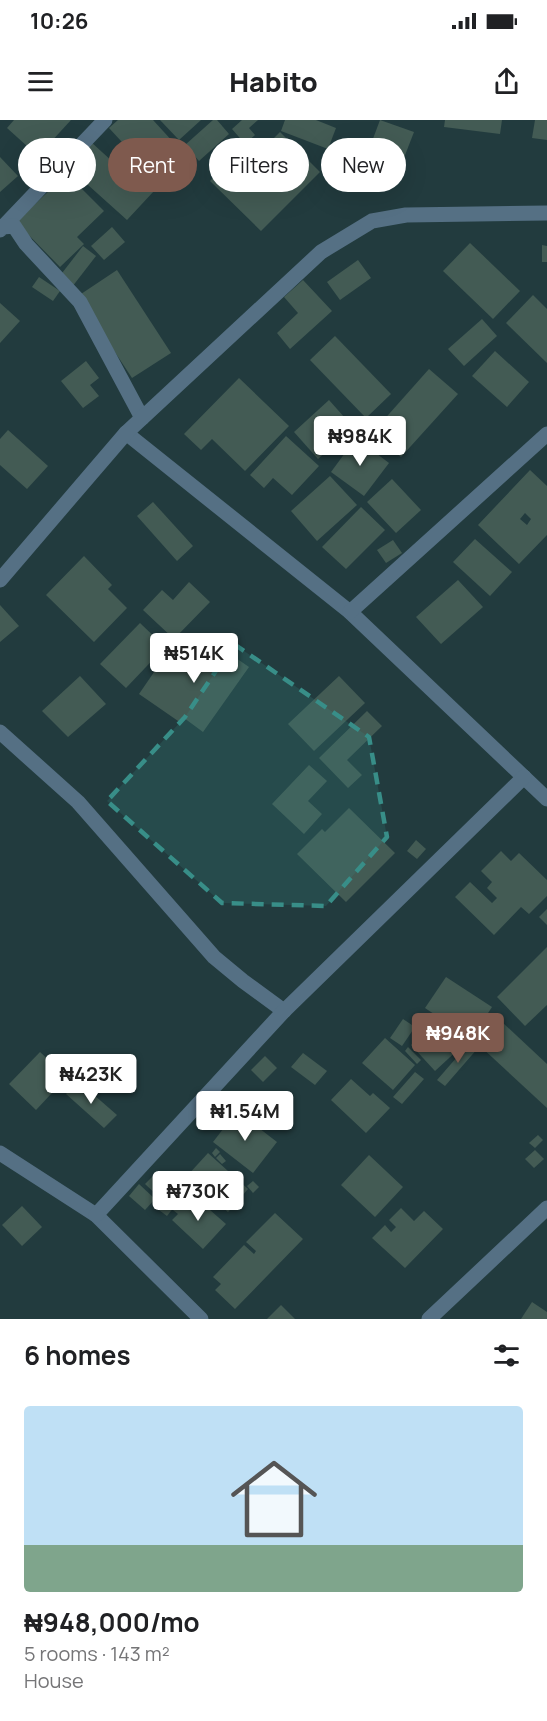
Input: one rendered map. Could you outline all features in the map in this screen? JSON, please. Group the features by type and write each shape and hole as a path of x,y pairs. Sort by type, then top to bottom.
{"street":[{"path":"1,229 105,120"},
{"path":"0,580 126,433 321,252 372,221 406,215 547,213"},
{"path":"1,229 14,226 26,244 80,302 142,417"},
{"path":"126,433 350,612 547,799"},
{"path":"350,612 547,434"},
{"path":"0,732 78,802 214,957 284,1011"},
{"path":"96,1215 284,1011 524,777"},
{"path":"0,1153 96,1215 201,1319"},
{"path":"429,1319 547,1210"}],"highlighted area":[{"path":"234,644 369,737 387,837 326,906 222,903 107,801 185,717"}],"building":[{"path":"14,120 71,120 54,138 18,138 7,128"},
{"path":"118,120 153,120 169,138 118,138 109,128"},
{"path":"160,120 201,120 181,138 177,138"},
{"path":"213,120 217,120 229,134 225,138 209,138 209,152 199,161 197,138 193,138"},
{"path":"242,120 258,120 249,128 255,135 252,138 240,138 232,129"},
{"path":"285,120 316,120 336,128 332,138 321,138 321,146 309,142 309,138 299,138 281,131"},
{"path":"380,120 414,132 406,153 406,138 373,138"},
{"path":"445,120 502,120 500,134 444,127"},
{"path":"535,120 547,120 547,140 532,138"},
{"path":"280,132 286,138 274,138"},
{"path":"96,147 108,157 108,192 153,192 127,220 96,192"},
{"path":"0,157 18,176 0,192"},
{"path":"309,161 320,172 309,183"},
{"path":"48,192 85,192 104,211 77,237 84,244 60,267 16,222"},
{"path":"221,192 300,192 261,231"},
{"path":"112,227 125,242 104,260 91,246"},
{"path":"470,243 520,291 493,319 443,271"},
{"path":"542,245 547,246 547,262 542,262"},
{"path":"83,246 96,256 72,287 59,277"},
{"path":"358,260 371,278 340,300 327,282"},
{"path":"117,270 171,353 132,378 78,296"},
{"path":"39,277 60,291 53,301 32,287"},
{"path":"303,280 332,311 290,349 277,333 298,313 284,297"},
{"path":"533,295 547,309 547,363 506,323"},
{"path":"0,303 20,321 0,343"},
{"path":"482,319 497,336 464,366 448,349"},
{"path":"335,336 391,394 366,418 310,360"},
{"path":"495,351 529,382 507,407 472,376"},
{"path":"86,361 99,378 90,385 99,396 83,408 61,381"},
{"path":"429,369 458,394 401,457 373,432"},
{"path":"239,378 289,426 245,471 212,439 201,450 184,434"},
{"path":"329,400 353,427 318,459 294,432"},
{"path":"8,430 48,466 27,489 0,465 0,439"},
{"path":"286,436 319,466 292,495 273,478 264,488 250,475"},
{"path":"356,438 389,463 364,496 331,472"},
{"path":"530,470 547,486 547,535 519,564 478,525","holes":["525,513 531,519 527,525 520,519"]},
{"path":"330,476 357,505 317,541 291,511"},
{"path":"392,479 421,510 396,533 367,502"},
{"path":"153,502 193,546 177,561 137,516"},
{"path":"361,507 385,530 346,569 322,547"},
{"path":"475,539 512,572 490,596 453,562"},
{"path":"393,540 402,553 386,563 377,550"},
{"path":"84,556 112,585 108,589 127,608 94,642 46,595"},
{"path":"458,580 483,607 441,644 416,617"},
{"path":"189,582 210,602 174,639 143,610 162,590 173,600"},
{"path":"0,605 19,626 0,642"},
{"path":"140,623 165,647 126,688 100,664"},
{"path":"207,638 249,667 203,732 184,718 181,723 139,694 172,646 192,660"},
{"path":"80,676 106,704 68,737 42,711"},
{"path":"339,676 365,703 314,751 288,724"},
{"path":"367,711 382,726 347,760 362,775 348,788 319,758"},
{"path":"309,765 327,781 308,801 322,814 304,834 272,804"},
{"path":"349,808 395,853 346,902 297,854 322,829 325,832"},
{"path":"416,840 426,849 417,859 407,851"},
{"path":"501,851 511,861 519,853 547,880 547,896 529,914 521,907 494,935 455,897 470,882 492,903 497,898 487,888 492,882 481,871"},
{"path":"547,909 547,925 539,917"},
{"path":"547,947 547,1005 525,1026 497,997"},
{"path":"446,977 492,1007 471,1039 425,1008"},
{"path":"403,1019 415,1027 402,1046 390,1038"},
{"path":"437,1021 461,1047 435,1071 411,1045"},
{"path":"502,1022 547,1064 547,1108 480,1046"},
{"path":"385,1038 415,1065 393,1090 362,1063"},
{"path":"471,1041 478,1048 445,1086 437,1080"},
{"path":"408,1047 421,1060 417,1064 405,1051"},
{"path":"40,1052 67,1077 36,1110 9,1084"},
{"path":"303,1053 327,1071 315,1085 291,1067"},
{"path":"265,1056 277,1068 263,1082 251,1070"},
{"path":"415,1072 424,1079 402,1104 393,1097"},
{"path":"351,1079 370,1096 373,1093 390,1108 366,1133 331,1100"},
{"path":"78,1081 117,1115 104,1128 66,1094"},
{"path":"237,1111 277,1142 253,1173 213,1142"},
{"path":"538,1135 543,1140 535,1148 529,1143"},
{"path":"216,1148 220,1152 215,1157 212,1153"},
{"path":"535,1150 544,1159 534,1168 525,1159"},
{"path":"208,1153 248,1189 228,1212 187,1176"},
{"path":"220,1154 226,1161 222,1164 216,1158"},
{"path":"369,1155 403,1187 375,1217 341,1185"},
{"path":"156,1173 171,1186 160,1198 145,1184"},
{"path":"253,1181 259,1187 253,1193 247,1186"},
{"path":"139,1184 155,1199 145,1210 129,1196"},
{"path":"194,1196 226,1224 203,1249 172,1220 178,1214 173,1210 183,1200 187,1204"},
{"path":"166,1201 174,1207 167,1216 159,1210"},
{"path":"22,1206 42,1227 22,1246 2,1225"},
{"path":"401,1208 414,1221 424,1211 443,1229 405,1268 372,1238 385,1225 391,1232 396,1227 389,1220"},
{"path":"275,1213 303,1239 235,1309 215,1290 221,1284 213,1277 244,1245 254,1254 256,1251 246,1242"},
{"path":"532,1302 547,1312 547,1319 521,1319"},
{"path":"281,1305 295,1319 267,1319"}]}
